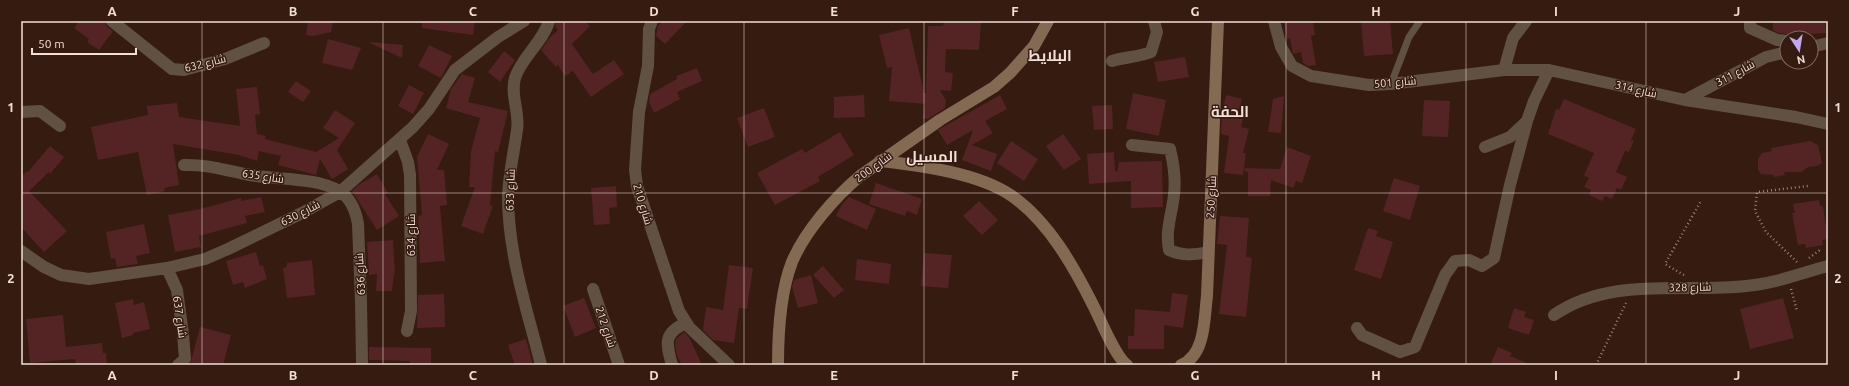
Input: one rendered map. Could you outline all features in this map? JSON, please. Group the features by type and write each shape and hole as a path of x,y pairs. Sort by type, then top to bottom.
{"main road":[{"name":"شارع 200","path":"778,365 782,306 792,262 809,233 839,196 860,176 940,120 994,87 1005,78 1034,46 1048,21"},
{"name":"شارع 250","path":"1181,365 1185,364 1199,348 1203,332 1207,296 1217,79 1218,21"},
{"path":"880,161 949,172 999,189 1020,202 1044,227 1067,259 1083,285 1115,349 1127,365"}],"street":[{"name":"شارع 632","path":"112,21 172,68 178,70 184,70 225,59 264,43"},
{"name":"شارع 630","path":"21,251 53,272 79,279 100,278 167,268 205,259 302,213 340,192 400,140 423,117 455,70 498,37 524,21"},
{"name":"شارع 633","path":"542,365 523,301 514,261 508,194 511,160 518,128 514,91 515,78 549,21"},
{"name":"شارع 210","path":"652,21 649,29 647,70 639,112 635,170 637,186 673,295 686,323 728,365"},
{"path":"1112,61 1144,55 1151,52 1157,32 1154,21"},
{"name":"شارع 501","path":"1274,21 1282,47 1292,66 1310,76 1369,85 1391,84 1504,70 1549,70"},
{"path":"1504,70 1513,38 1526,21"},
{"path":"1750,21 1750,28 1779,40"},
{"name":"شارع 311","path":"1684,100 1766,57 1779,54"},
{"path":"1357,328 1362,335 1400,352 1415,347 1445,275 1455,261 1469,260 1482,266 1494,258 1510,184 1527,121 1534,101 1549,70"},
{"name":"شارع 314","path":"1549,70 1684,100 1796,117 1828,124"},
{"path":"21,112 40,111 60,126"},
{"path":"1485,147 1510,137 1527,121"},
{"name":"شارع 634","path":"400,140 408,162 410,175 412,311 407,331"},
{"path":"1132,145 1170,149 1175,170 1174,195 1167,238 1169,250 1179,254 1197,254 1208,252"},
{"name":"شارع 635","path":"184,165 195,164 218,167 250,175 323,184 340,192"},
{"name":"شارع 636","path":"340,192 351,202 357,214 362,362"},
{"name":"شارع 328","path":"1554,315 1567,305 1624,290 1646,288 1745,286 1771,282 1828,266"},
{"name":"شارع 637","path":"167,268 177,290 183,334 185,359 178,365"},
{"name":"شارع 212","path":"593,289 619,365"},
{"path":"672,365 667,339 669,334 677,327 686,323"}],"lane":[{"path":"1391,84 1409,37 1420,21"}],"path":[{"path":"1802,266 1766,232 1755,211 1757,192 1808,186"},
{"path":"1701,201 1665,264 1703,287"},
{"path":"1596,365 1629,296 1646,288"}],"building":[{"path":"79,21 105,21 107,27 113,31 99,50 87,42 89,39 74,28"},
{"path":"308,21 333,21 331,32 313,36 306,35"},
{"path":"422,21 475,21 473,35 422,28"},
{"path":"556,21 585,21 590,26 572,44 593,74 614,60 624,74 591,97 573,71 565,76 558,65 556,67 541,50 550,37 558,30 555,26"},
{"path":"663,21 687,21 665,44 656,36 658,26"},
{"path":"944,21 981,21 979,50 946,49 945,72 953,73 951,91 940,90 946,101 945,108 928,119 923,118 925,104 889,101 892,67 887,68 879,35 909,28 924,93 926,93 928,26 943,26"},
{"path":"1284,21 1313,21 1315,35 1311,36 1316,65 1308,66 1303,63 1301,52 1293,54 1290,38 1287,39"},
{"path":"1361,21 1390,21 1393,54 1364,56"},
{"path":"1773,21 1825,21 1826,33 1819,33 1819,30 1779,30 1779,33 1773,30"},
{"path":"328,39 361,48 352,70 322,63"},
{"path":"370,43 403,45 402,58"},
{"path":"429,45 452,56 441,78 418,66"},
{"path":"504,51 515,60 500,82 488,72"},
{"path":"1185,57 1189,77 1158,82 1154,62"},
{"path":"697,68 702,81 677,92 680,99 654,113 649,102 650,94 677,79 676,76"},
{"path":"462,74 475,78 468,102 508,111 498,152 495,151 490,205 493,206 483,234 461,226 475,187 469,187 471,151 480,118 446,108 451,89"},
{"path":"296,81 311,91 303,102 288,92"},
{"path":"409,85 424,93 413,114 398,106"},
{"path":"257,87 260,114 255,115 257,134 266,136 265,139 316,152 339,138 323,128 335,110 355,123 337,150 348,169 332,179 320,159 316,175 278,165 281,156 259,151 257,161 239,155 173,144 179,185 164,188 165,191 147,195 138,152 98,160 91,127 148,115 147,106 177,103 179,117 240,126 236,89"},
{"path":"1133,93 1166,100 1159,136 1126,129"},
{"path":"864,95 865,117 834,118 834,97"},
{"path":"1000,95 1007,109 985,121 993,133 972,145 997,154 991,171 962,160 973,130 947,145 938,130"},
{"path":"1226,95 1242,99 1237,117 1243,119 1241,127 1249,129 1243,153 1246,153 1243,175 1224,173 1229,136 1221,134 1222,112"},
{"path":"1284,96 1281,133 1268,132 1273,99"},
{"path":"1564,99 1636,129 1631,140 1634,141 1629,152 1625,151 1616,172 1627,177 1621,190 1617,188 1612,199 1605,196 1602,201 1589,195 1591,190 1584,187 1589,178 1584,175 1594,153 1548,134 1556,109 1559,110"},
{"path":"1424,100 1450,101 1448,137 1422,136"},
{"path":"1112,105 1113,129 1094,130 1092,106"},
{"path":"764,108 775,137 748,147 737,118"},
{"path":"840,132 854,155 818,177 820,181 775,205 757,173 802,149 805,153"},
{"path":"428,134 449,144 437,170 444,170 447,205 440,206 445,261 420,263 418,216 422,215 417,157"},
{"path":"1063,134 1081,159 1064,170 1046,146"},
{"path":"1011,141 1038,159 1024,181 997,163"},
{"path":"1810,141 1818,145 1822,163 1817,166 1808,167 1802,172 1784,172 1785,175 1774,177 1773,175 1761,174 1758,170 1758,159 1762,153 1772,151 1771,148"},
{"path":"50,146 64,157 50,174 49,172 29,191 67,231 44,252 21,227 21,176 27,171 28,172"},
{"path":"1287,147 1311,156 1302,183 1296,181 1293,188 1271,180 1270,196 1248,196 1248,172 1244,171 1245,168 1280,169"},
{"path":"1114,152 1115,171 1117,172 1119,162 1162,161 1163,207 1131,208 1131,181 1089,184 1087,154"},
{"path":"377,174 388,193 385,194 399,216 377,230 352,191 360,184"},
{"path":"1394,178 1420,186 1410,220 1383,211"},
{"path":"876,183 922,199 917,215 907,211 905,216 869,204"},
{"path":"616,186 617,207 609,208 610,224 594,225 591,188"},
{"path":"261,197 265,212 245,216 247,223 199,236 201,247 175,252 168,215 200,209 241,198 241,201"},
{"path":"849,197 876,209 867,230 836,216 842,204"},
{"path":"1819,200 1820,206 1823,206 1828,239 1822,240 1823,245 1806,248 1805,244 1798,245 1792,213 1795,213 1793,204"},
{"path":"979,201 998,220 982,235 963,216"},
{"path":"1220,216 1249,218 1246,257 1252,258 1246,317 1219,314 1227,245 1217,244"},
{"path":"144,224 150,253 136,256 138,264 117,267 115,258 111,259 106,232"},
{"path":"1368,228 1378,231 1376,236 1393,242 1381,279 1354,270"},
{"path":"393,240 395,273 392,291 376,291 377,274 369,275 367,242"},
{"path":"256,252 260,266 263,265 267,279 245,288 243,282 233,285 226,261"},
{"path":"924,253 952,255 948,288 921,286"},
{"path":"857,259 891,264 889,284 855,280"},
{"path":"312,260 315,295 287,298 283,268 287,267 287,263"},
{"path":"729,265 753,268 747,309 739,308 734,343 713,340 703,330 706,307 723,310"},
{"path":"823,266 844,290 834,298 813,275"},
{"path":"811,275 818,303 798,308 792,287 794,280"},
{"path":"1172,293 1188,295 1183,328 1164,325 1164,349 1128,349 1128,336 1134,336 1135,309 1170,312"},
{"path":"444,294 445,327 417,328 418,295"},
{"path":"584,298 596,328 575,337 563,306"},
{"path":"1783,298 1794,338 1750,349 1740,309"},
{"path":"133,299 134,305 144,302 150,329 133,333 133,335 122,338 115,303"},
{"path":"1514,308 1526,312 1524,317 1534,320 1529,335 1508,328"},
{"path":"63,315 66,347 102,343 103,353 106,353 107,365 76,365 75,359 30,363 26,319"},
{"path":"200,327 231,335 223,365 190,365"},
{"path":"684,332 689,337 702,365 682,365 677,356 675,345 676,339"},
{"path":"526,339 533,365 515,365 508,345"},
{"path":"369,347 431,348 431,365 410,365 410,361 369,360"},
{"path":"1498,347 1512,353 1510,356 1531,365 1490,365"}],"district":[{"name":"البلايط","path":"1050,55"},
{"name":"الحفة","path":"1230,111"},
{"name":"المسيل","path":"932,156"}]}
